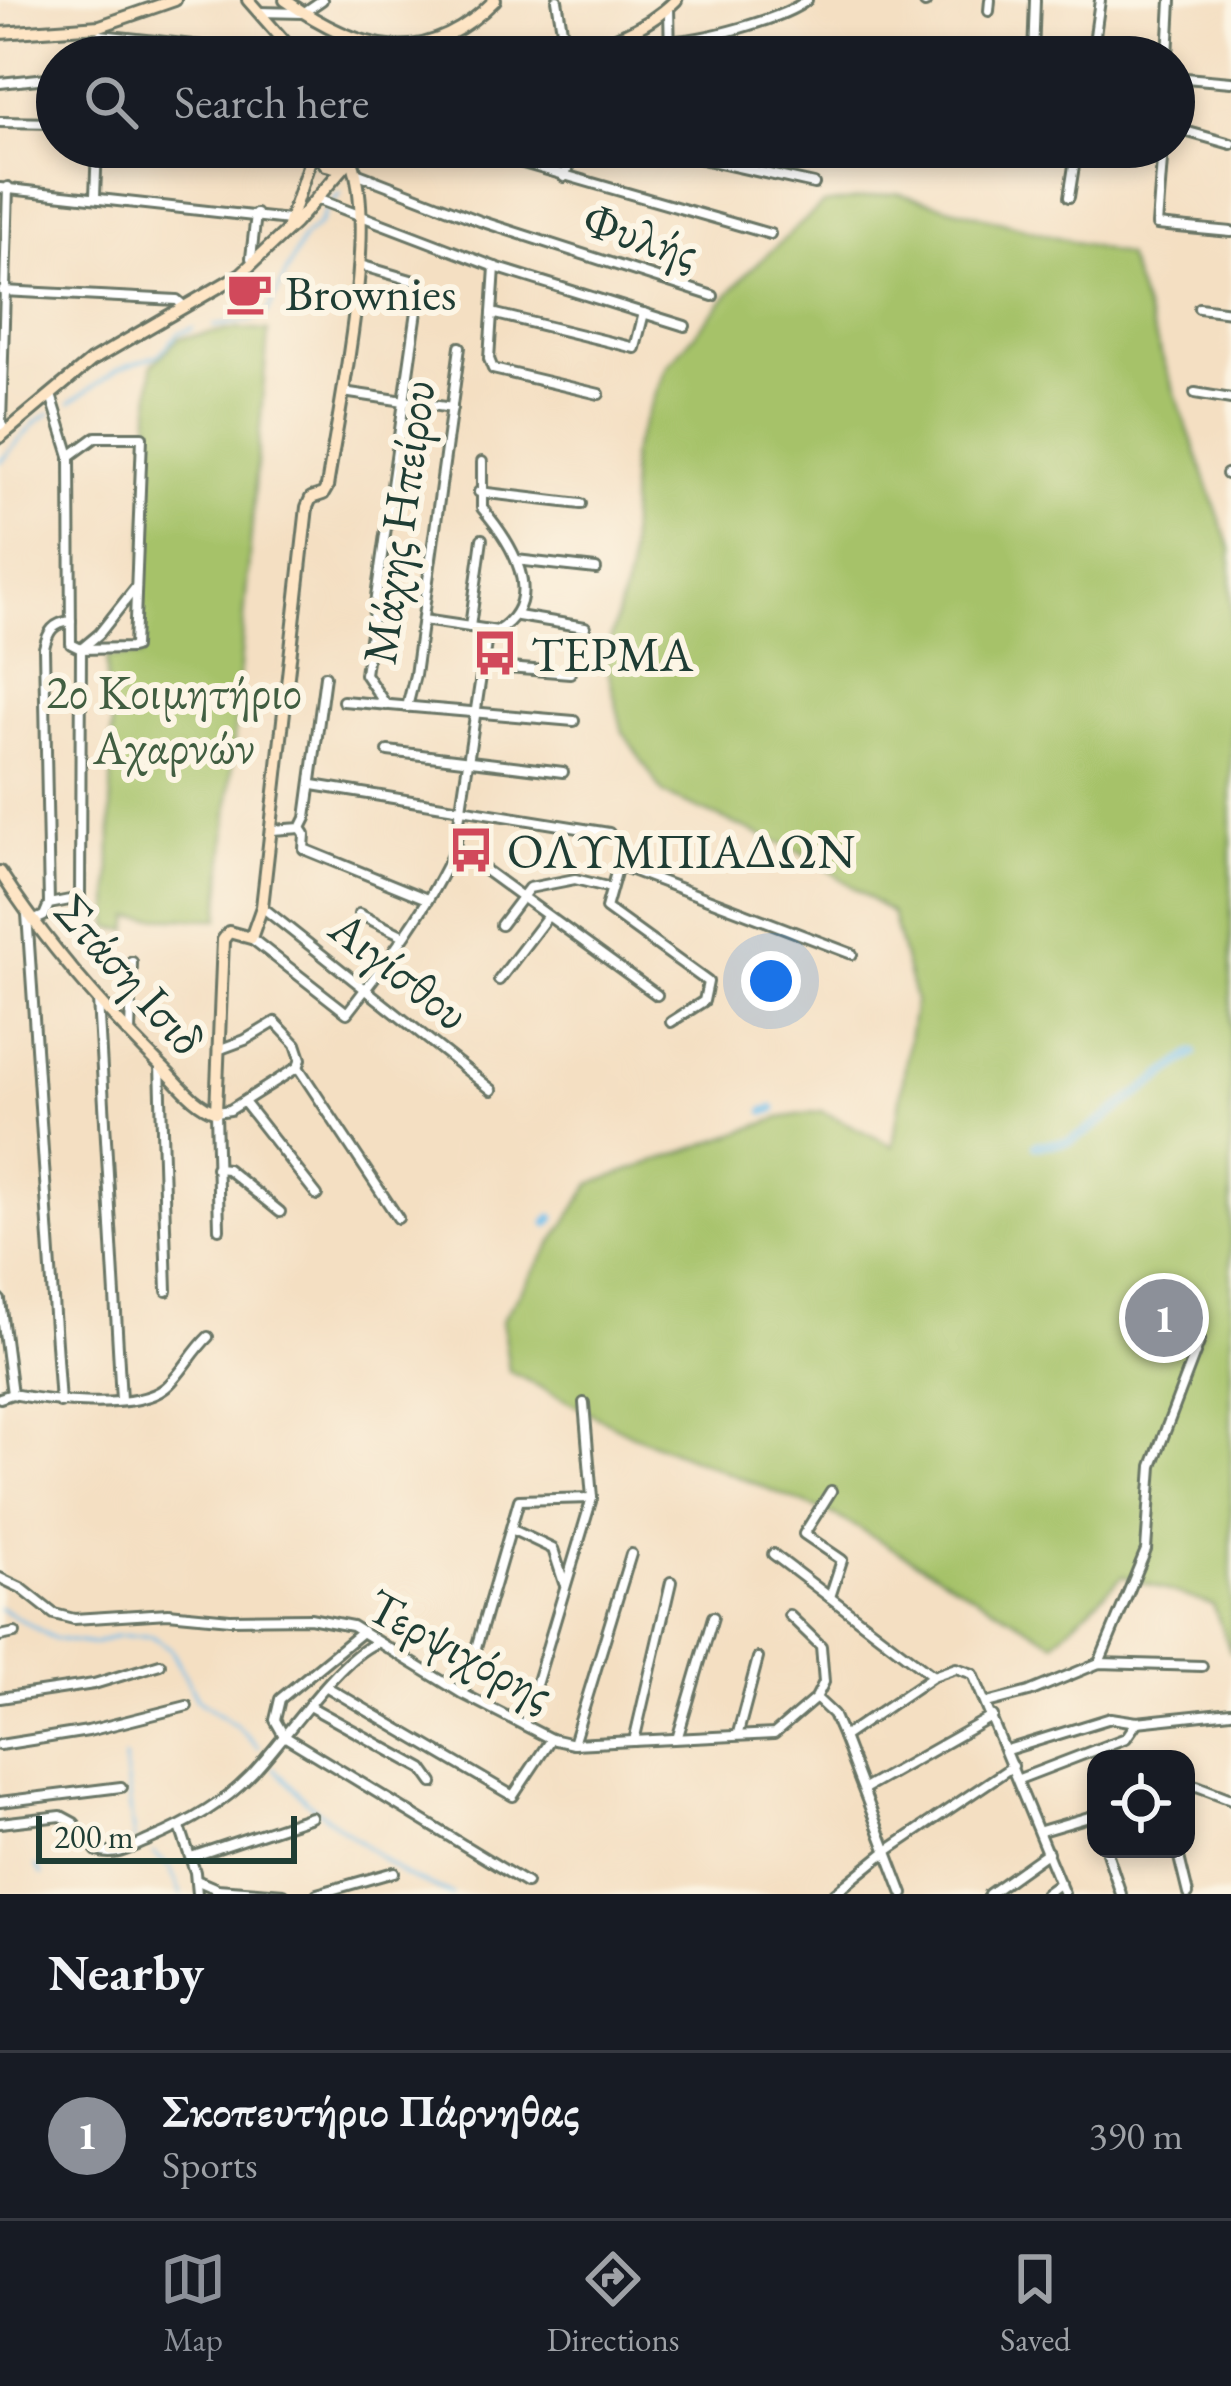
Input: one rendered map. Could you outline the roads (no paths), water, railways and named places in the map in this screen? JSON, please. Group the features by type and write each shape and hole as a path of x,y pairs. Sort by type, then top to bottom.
{"street":[{"path":"100,31 176,0"},
{"path":"248,0 279,36"},
{"path":"285,0 344,36"},
{"path":"258,12 303,13 322,0"},
{"path":"446,36 496,0"},
{"path":"557,0 559,36"},
{"path":"712,36 777,17 807,0"},
{"path":"1033,36 1034,0"},
{"path":"1095,36 1100,0"},
{"path":"1169,36 1171,0"},
{"path":"670,36 673,4"},
{"path":"623,36 673,4"},
{"path":"100,31 100,36"},
{"path":"0,33 100,31 122,36"},
{"path":"0,83 36,79"},
{"path":"1195,79 1231,82"},
{"path":"0,122 36,123"},
{"path":"1195,134 1231,144"},
{"path":"95,196 96,168"},
{"path":"287,226 307,168"},
{"path":"3,434 91,361 186,308 254,262 350,168"},
{"path":"251,938 262,907 308,507 310,498 327,488 358,265 362,216 351,168"},
{"name":"Φυλής","path":"353,168 479,221 713,296"},
{"path":"535,168 770,234"},
{"path":"564,177 568,168"},
{"path":"742,168 814,184"},
{"path":"1069,197 1074,168"},
{"path":"1160,168 1156,225 1231,232"},
{"path":"3,434 4,188 256,214 287,226"},
{"path":"317,199 495,267 685,326"},
{"path":"254,262 256,214"},
{"path":"358,265 421,283 365,674 386,705"},
{"path":"495,267 489,359 493,369 598,394"},
{"path":"3,291 177,300 186,308"},
{"path":"1199,308 1231,312"},
{"path":"492,313 634,349 644,314"},
{"name":"Μάχης Ηπείρου","path":"406,707 423,620 460,347"},
{"path":"50,392 70,456 70,644 81,649 134,646 142,437 96,436 70,456"},
{"path":"341,392 452,408"},
{"path":"1195,393 1231,399"},
{"path":"423,620 497,631 518,616 522,600 516,560 501,528 482,508 482,462"},
{"path":"479,492 581,505"},
{"path":"470,627 482,539"},
{"path":"516,560 596,569"},
{"path":"81,649 99,634 136,586"},
{"path":"518,616 585,627"},
{"path":"60,1403 30,918 44,916 49,904 44,648 48,632 60,622 71,621"},
{"path":"219,1229 215,1168 224,935 236,932 251,938 347,1013 427,899 455,848 488,630"},
{"path":"49,904 74,902 82,889 81,649"},
{"path":"484,666 571,673"},
{"path":"325,676 313,785 301,828 304,848 427,899"},
{"path":"343,701 574,721"},
{"path":"388,751 563,772"},
{"path":"313,785 609,833"},
{"path":"272,830 301,828"},
{"path":"455,848 657,994"},
{"path":"671,1022 704,1000 708,982 606,908 616,868 621,866 852,954"},
{"name":"Στάση Ισιδ","path":"0,872 30,918 130,1035 201,1106 216,1112"},
{"path":"501,925 529,888 575,879 611,888"},
{"name":"Αιγίσθου","path":"262,907 492,1090"},
{"path":"359,914 402,935"},
{"path":"499,980 547,917"},
{"path":"130,1035 132,962"},
{"path":"98,999 121,1400"},
{"path":"216,1112 244,1101 298,1066 301,1059 296,1044 275,1022 218,1050"},
{"path":"160,1064 167,1291"},
{"path":"298,1066 398,1219"},
{"path":"244,1101 317,1195"},
{"path":"215,1168 227,1169 280,1212"},
{"path":"0,1300 12,1394"},
{"path":"0,1397 12,1394 60,1403 121,1400 164,1390 208,1336"},
{"path":"1099,1663 1146,1550 1152,1466 1200,1340"},
{"path":"524,1725 592,1498 584,1403"},
{"path":"830,1597 842,1560 803,1534 831,1491"},
{"path":"464,1694 519,1500 592,1498"},
{"path":"511,1529 553,1549 566,1586"},
{"path":"573,1744 631,1554"},
{"path":"773,1554 933,1676"},
{"name":"Τερψιχόρης","path":"0,1578 54,1614 74,1619 167,1613 230,1619 310,1618 363,1631 464,1694 551,1738 573,1744 774,1734 815,1697"},
{"path":"634,1741 670,1582"},
{"path":"789,1615 821,1646 824,1682 815,1697 833,1714 844,1737 903,1894"},
{"path":"677,1737 712,1616"},
{"path":"363,1631 280,1699 275,1720 284,1736 526,1883"},
{"path":"0,1636 15,1634"},
{"path":"0,1823 61,1816 74,1823 97,1851 112,1854 180,1827 248,1779 309,1706 362,1651 376,1643"},
{"path":"738,1733 758,1658"},
{"path":"987,1703 1029,1692 1099,1663 1202,1666"},
{"path":"0,1698 94,1684 160,1664"},
{"path":"844,1737 933,1676 956,1668 966,1670 977,1680 993,1716 1064,1894"},
{"path":"327,1688 513,1796 551,1738"},
{"path":"0,1745 88,1731 187,1706"},
{"path":"309,1706 423,1769 433,1783"},
{"path":"1007,1750 1111,1718 1137,1722 1231,1712"},
{"path":"863,1789 993,1716"},
{"path":"1019,1779 1126,1738 1137,1722"},
{"path":"834,1894 887,1851 1014,1766"},
{"path":"0,1802 122,1787"},
{"path":"1195,1787 1231,1799"},
{"path":"190,1857 311,1816"},
{"path":"1041,1831 1087,1818"},
{"path":"180,1827 197,1894"},
{"path":"989,1894 1048,1852"},
{"path":"1109,1858 1121,1894"},
{"path":"1179,1858 1188,1894"},
{"path":"317,1894 394,1872"},
{"path":"196,1880 217,1888 284,1894"},
{"path":"1045,1894 1060,1883"}],"waterway":[{"path":"333,201 340,193"},
{"path":"214,326 250,321 268,312 303,238 320,223 327,208"},
{"path":"70,403 118,369 158,355 179,333 193,328"},
{"path":"0,462 50,413"},
{"path":"1036,1145 1068,1142 1085,1133 1194,1053"},
{"path":"765,1111 773,1109"},
{"path":"548,1223 552,1218"},
{"path":"0,1608 55,1639 93,1644 116,1636 152,1636 171,1649 197,1699 258,1747"},
{"path":"124,1758 134,1840"},
{"path":"274,1768 306,1801 404,1875 452,1894"},
{"path":"154,1853 170,1868 181,1894"},
{"path":"36,1866 42,1875"}],"place":[{"name":"Brownies","path":"249,293"},
{"name":"ΤΕΡΜΑ","path":"495,653"},
{"name":"ΟΛΥΜΠΙΑΔΩΝ","path":"471,850"},
{"name":"Σκοπευτήριο Πάρνηθας","path":"1164,1318"}],"park label":[{"name":"2ο Κοιμητήριο Αχαρνών","path":"174,718"}]}
